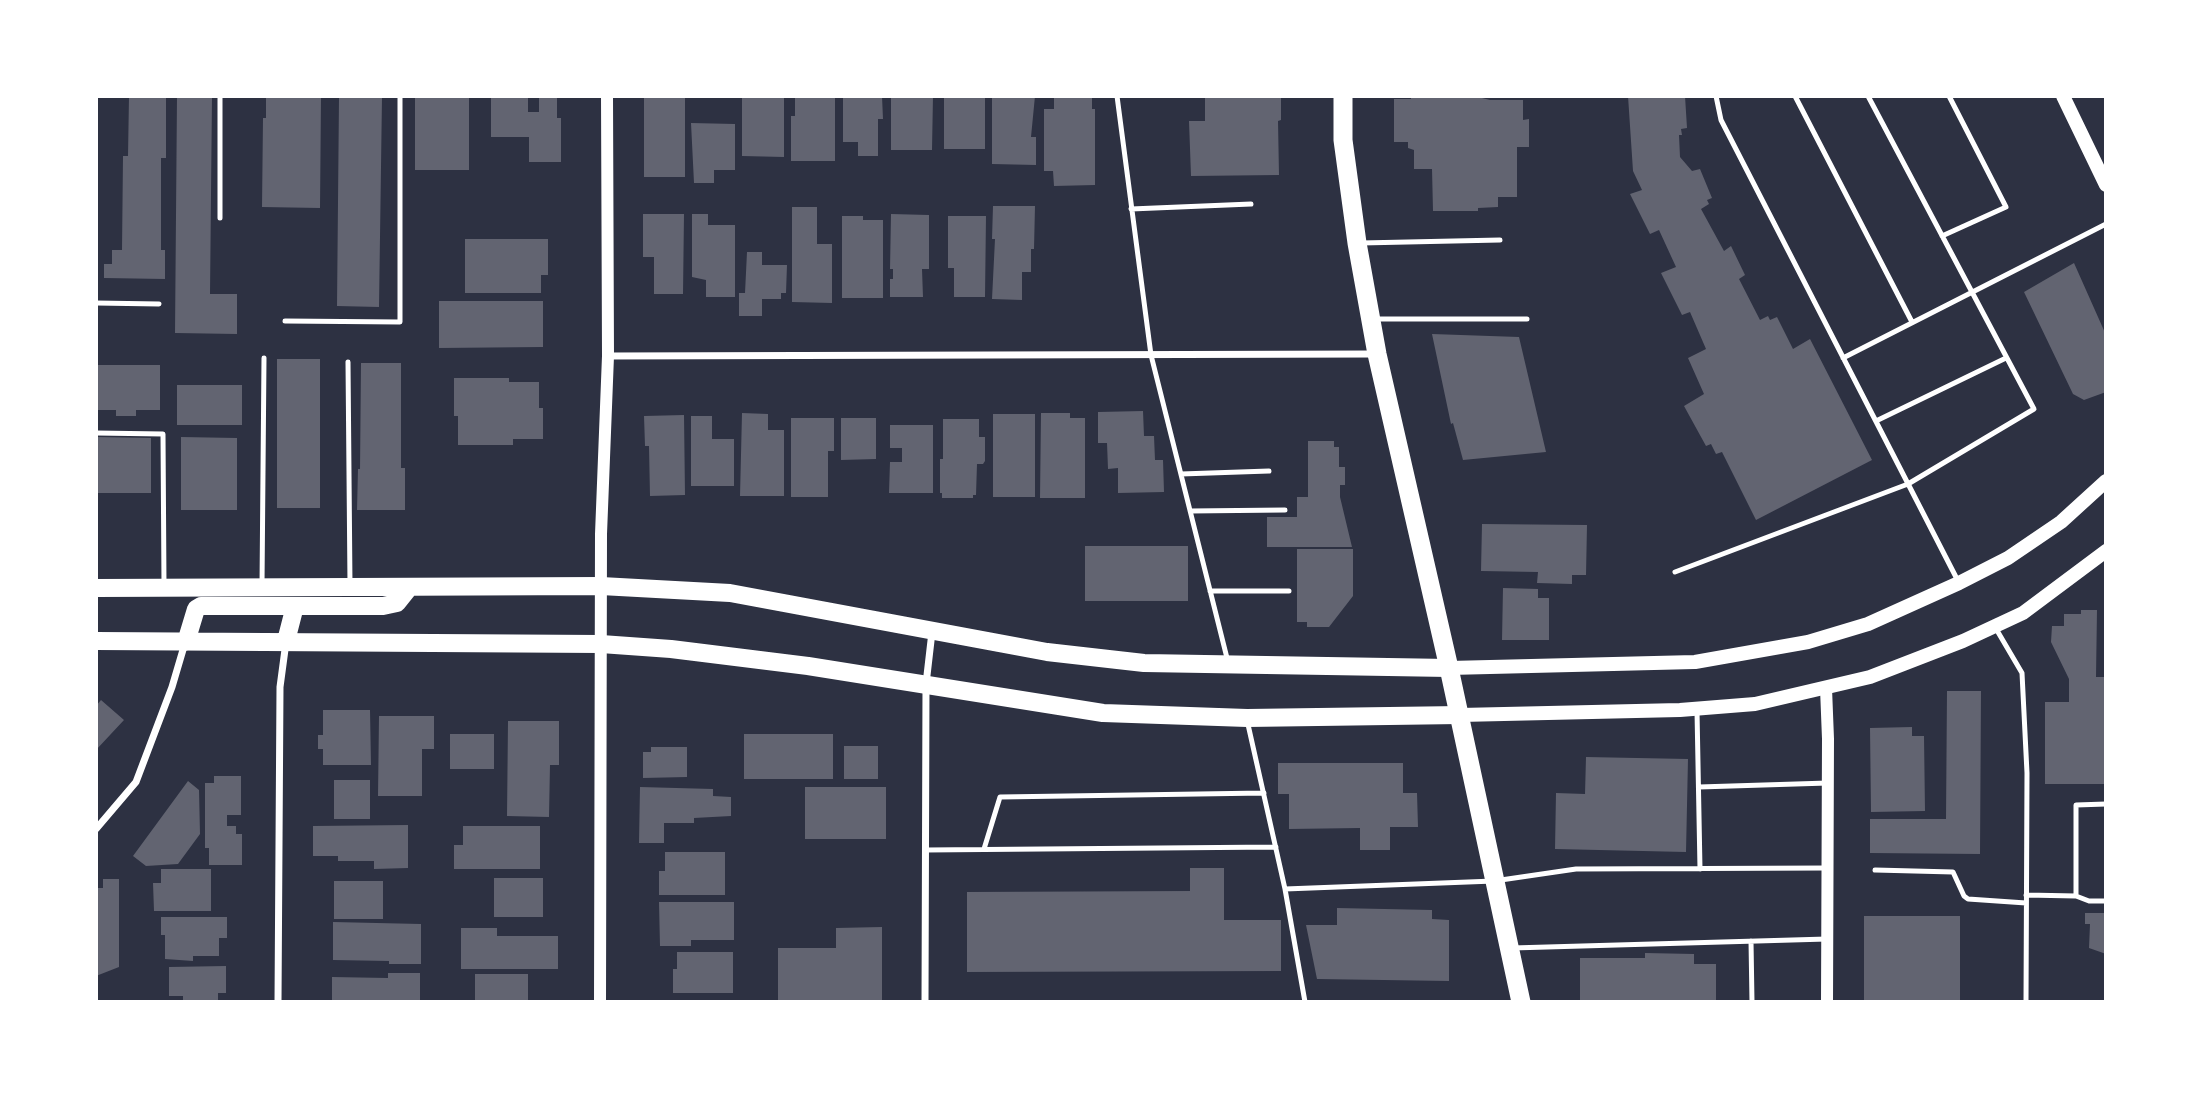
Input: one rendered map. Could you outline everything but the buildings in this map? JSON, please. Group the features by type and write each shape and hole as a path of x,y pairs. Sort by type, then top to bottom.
{"highway":[{"path":"1343,96 1343,140 1357,243 1377,354 1460,715 1521,1002"}],"main road":[{"path":"2063,96 2106,185"},
{"path":"96,588 601,586 730,593 1047,652 1144,663 1449,668 1696,662 1808,642 1856,628 1959,583 2008,558 2061,522 2106,481"},
{"path":"96,640 601,644 699,652 926,684 1103,713 1247,718 1697,709 1755,704 1870,677 2024,613 2106,551"},
{"path":"186,642 196,609 201,606 383,606 397,603 409,588"},
{"path":"286,641 295,606"}],"street":[{"path":"600,1002 601,586 608,356 607,96"},
{"path":"608,356 1377,354"},
{"path":"925,1002 926,684 933,630"},
{"path":"278,1002 280,687 286,641"},
{"path":"96,829 136,782 186,642"},
{"path":"1826,688 1827,1002"}],"lane":[{"path":"220,96 220,218"},
{"path":"285,321 400,322 400,96"},
{"path":"1116,96 1151,355 1228,665"},
{"path":"1716,96 1721,120 1959,583"},
{"path":"1795,96 1913,322"},
{"path":"1675,572 1908,484 2034,409 1868,96"},
{"path":"1942,236 2006,207 1949,96"},
{"path":"1131,209 1251,204"},
{"path":"1843,358 2106,224"},
{"path":"1357,243 1500,240"},
{"path":"96,303 159,304"},
{"path":"1370,318 1527,319"},
{"path":"262,588 264,358"},
{"path":"1876,421 2006,358"},
{"path":"348,362 350,588"},
{"path":"96,433 163,434 164,588"},
{"path":"1181,474 1269,471"},
{"path":"1190,511 1285,510"},
{"path":"1210,592 1289,591"},
{"path":"1995,626 2022,673 2027,773 2026,1002"},
{"path":"1697,709 1700,869"},
{"path":"1247,718 1285,889 1305,1002"},
{"path":"1699,787 1828,783"},
{"path":"984,849 1000,797 1264,793"},
{"path":"2076,896 2076,805 2106,804"},
{"path":"926,850 1276,847"},
{"path":"1285,889 1494,881 1576,869 1828,868"},
{"path":"1875,870 1949,872 1955,876 1968,899 2026,903"},
{"path":"2026,895 2076,896 2090,901 2106,901"},
{"path":"1509,948 1827,939"},
{"path":"1751,941 1752,1002"}]}
